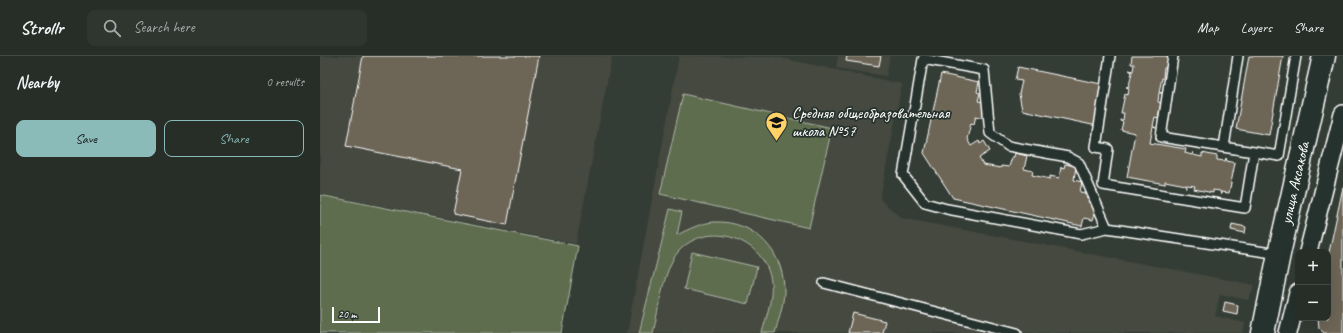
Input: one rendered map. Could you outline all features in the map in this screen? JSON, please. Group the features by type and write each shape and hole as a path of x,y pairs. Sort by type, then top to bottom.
{"street":[{"name":"улица Аксакова","path":"1263,333 1279,254 1324,56"},
{"path":"1309,249 1343,114"},
{"path":"1288,333 1295,305"}],"lane":[{"path":"1110,56 1096,147 1108,148 1103,185 1245,208 1254,152"},
{"path":"1173,56 1160,137 1279,156 1296,56"},
{"path":"1224,147 1238,56"},
{"path":"1107,228 1079,164 1068,157 1008,146 990,133 984,70 923,59 903,175 925,203 947,210 1081,234 1107,228 1279,254"},
{"path":"824,283 1017,333"}],"shaded area":[{"path":"320,56 612,56 576,244 320,194"},
{"name":"Средняя общеобразовательная школа №57","path":"679,56 776,57 902,84 880,199 901,218 1255,285 1248,300 1220,294 1215,316 1245,323 1243,333 627,333"},
{"path":"838,56 890,56 886,76 836,68"}],"green space":[{"path":"683,94 832,128 809,228 660,194"},
{"path":"320,195 578,246 562,333 320,333"},
{"path":"670,209 682,212 677,235 704,224 714,222 729,223 743,227 755,233 766,242 774,253 780,266 783,279 784,294 782,309 775,333 762,333 771,295 771,282 767,267 759,254 747,245 734,238 719,235 704,236 690,242 678,252 665,279 653,333 639,333"},
{"path":"692,252 757,267 748,304 684,289"}],"building":[{"path":"363,56 539,56 507,225 453,214 462,169 346,146"},
{"path":"847,56 881,56 879,66 846,61"},
{"path":"1132,56 1170,56 1168,68 1164,68 1163,76 1166,78 1162,78 1159,92 1163,93 1159,93 1158,102 1161,103 1158,118 1155,117 1153,126 1156,128 1153,127 1150,143 1186,149 1185,153 1192,155 1193,152 1193,155 1202,157 1202,153 1217,156 1217,160 1225,161 1226,158 1227,161 1235,163 1229,193 1221,192 1221,195 1220,191 1213,190 1213,193 1194,189 1195,186 1187,185 1186,188 1186,185 1165,181 1165,184 1127,177 1135,133 1121,130 1123,122 1120,120 1123,120 1124,113 1121,113 1125,94 1128,95 1129,88 1126,87 1129,86 1132,72 1129,70 1133,71 1134,64 1131,64"},
{"path":"1249,56 1283,56 1269,135 1236,129"},
{"path":"1018,67 1106,85 1097,126 1022,110 1019,94 1022,81 1015,80"},
{"path":"941,74 979,82 977,92 980,93 978,101 989,103 988,106 992,107 990,119 976,116 974,124 971,123 967,139 971,146 979,141 980,144 984,141 990,151 979,158 983,165 1001,168 1001,166 1009,167 1015,153 1027,156 1024,169 1033,171 1032,175 1050,179 1050,176 1059,178 1061,167 1064,168 1065,164 1076,166 1074,180 1082,182 1080,192 1090,194 1088,202 1097,204 1093,220 1084,218 1082,226 953,198 924,153"},
{"path":"1343,187 1343,333 1324,333 1319,328 1318,321 1331,321 1331,249 1330,249"},
{"path":"1232,224 1246,227 1245,233 1231,230"},
{"path":"1225,302 1238,305 1237,314 1223,311"},
{"path":"853,313 885,321 882,333 848,333"}],"place":[{"name":"Средняя общеобразовательная школа №57","path":"777,142"}]}
